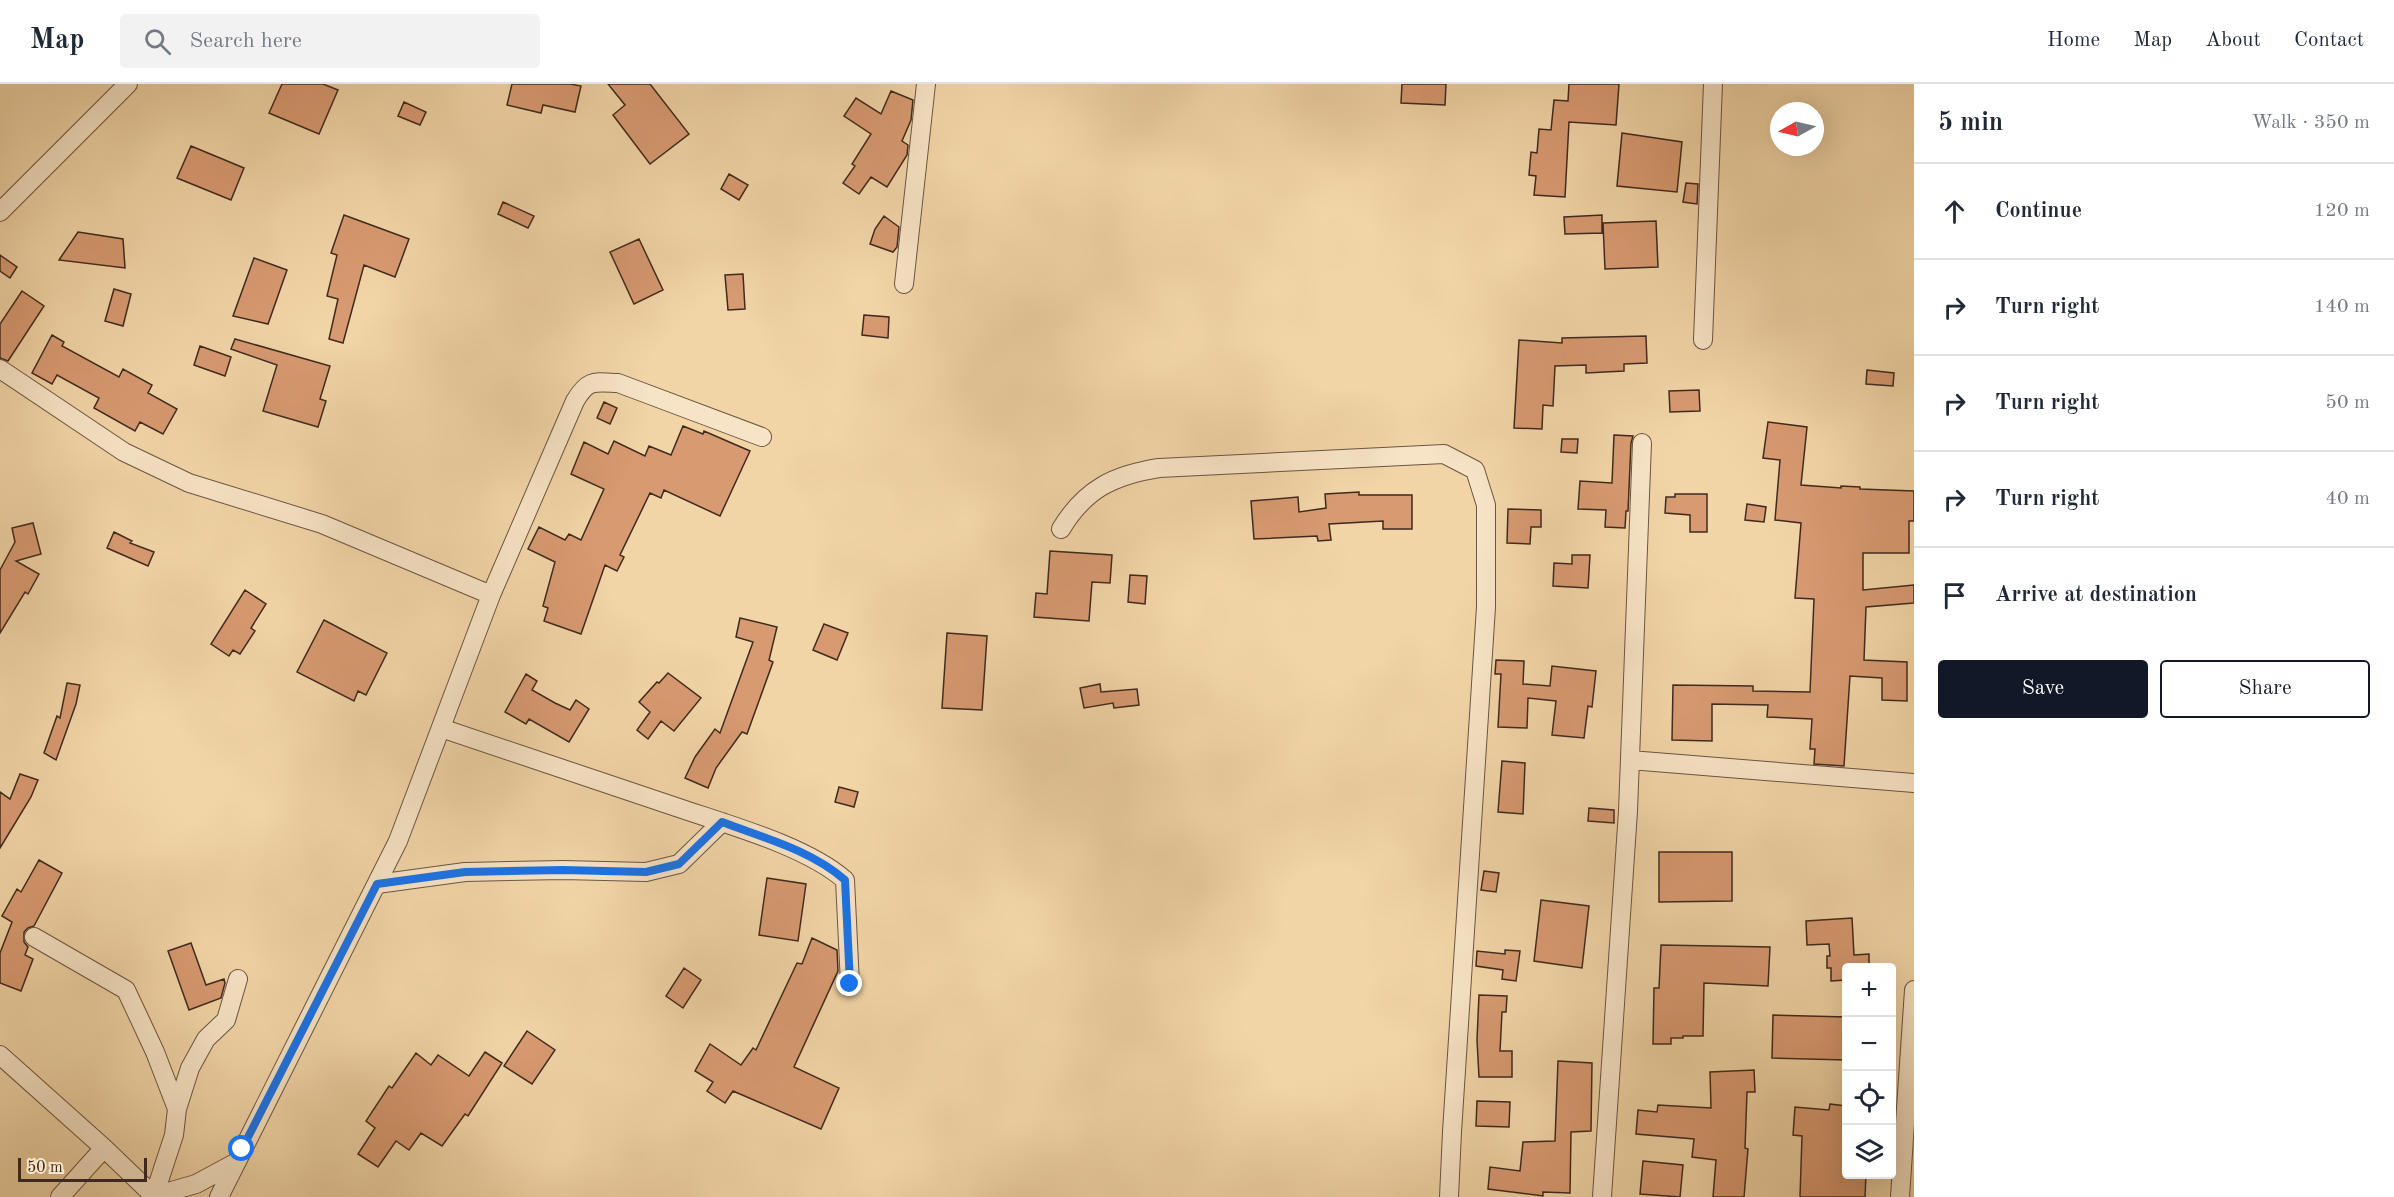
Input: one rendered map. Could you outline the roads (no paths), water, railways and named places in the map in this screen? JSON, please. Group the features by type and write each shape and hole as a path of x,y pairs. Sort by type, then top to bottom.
{"street":[{"path":"0,212 128,84"},
{"path":"904,284 926,84"},
{"path":"1703,340 1713,84"},
{"path":"0,369 124,452 189,483 322,524 491,595"},
{"path":"219,1197 398,841 491,595 583,387 596,382 618,383 762,437"},
{"path":"1602,1197 1630,760 1642,443"},
{"path":"1061,529 1077,507 1093,491 1107,482 1134,472 1159,468 1443,454 1475,470 1486,505 1486,606 1449,1197"},
{"path":"441,728 722,822 806,854 829,866 845,880 850,984"},
{"path":"1630,760 1914,783"},
{"path":"377,884 465,872 563,870 646,872 679,864 722,822"},
{"path":"34,937 126,990 155,1052 177,1109"},
{"path":"155,1197 174,1135 177,1109 190,1068 206,1039 226,1020 238,979"},
{"path":"1900,1197 1914,990"},
{"path":"0,1056 104,1148 155,1197"},
{"path":"60,1197 104,1148"},
{"path":"155,1197 196,1184 235,1163"}]}
